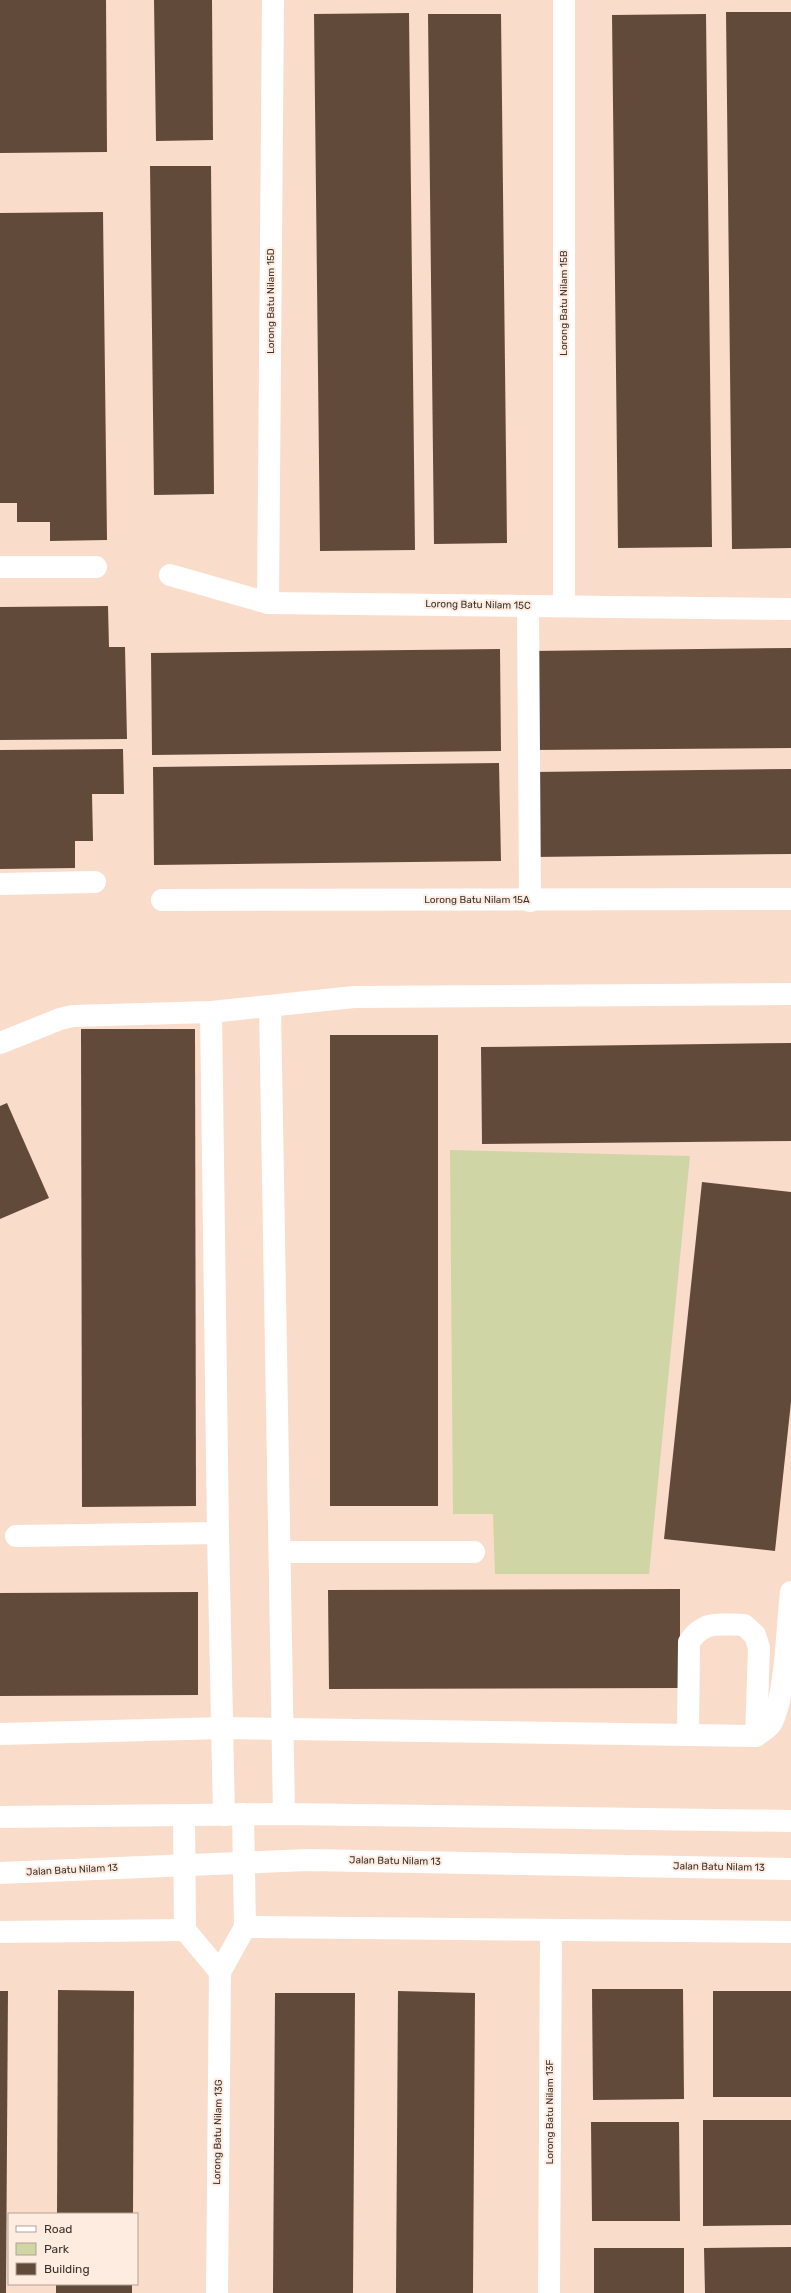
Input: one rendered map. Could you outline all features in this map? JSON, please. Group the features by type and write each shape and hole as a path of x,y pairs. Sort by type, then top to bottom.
{"street":[{"name":"Lorong Batu Nilam 15D","path":"268,603 273,0"},
{"name":"Lorong Batu Nilam 15B","path":"564,0 564,606"},
{"path":"0,567 96,567"},
{"name":"Lorong Batu Nilam 15C","path":"170,576 268,603 791,609"},
{"path":"528,606 530,900"},
{"path":"0,884 95,882"},
{"name":"Lorong Batu Nilam 15A","path":"162,900 791,900"},
{"path":"0,1044 60,1019 73,1016 212,1012 354,997 791,994"},
{"path":"270,1006 280,1552 281,1729 284,1814"},
{"name":"Lorong Batu Nilam 13G","path":"212,1012 218,1533 222,1728 234,1814 245,1863 245,1927 220,1972 217,2293"},
{"path":"16,1536 218,1533"},
{"path":"280,1552 474,1552"},
{"path":"0,1734 222,1728 756,1736 772,1724 776,1709 781,1686 791,1592"},
{"path":"688,1735 689,1642 695,1634 705,1626 744,1625 755,1635 759,1648 756,1736"},
{"path":"0,1817 284,1814 791,1821"},
{"path":"184,1815 185,1930 220,1972"},
{"name":"Jalan Batu Nilam 13","path":"0,1873 308,1860 791,1869"},
{"path":"245,1927 550,1931 791,1932"},
{"path":"0,1932 185,1930"},
{"name":"Lorong Batu Nilam 13F","path":"549,2293 550,1931"}],"green space":[{"path":"450,1150 690,1156 649,1574 495,1574 493,1514 453,1514"}],"building":[{"path":"0,0 106,0 107,152 0,153"},
{"path":"154,0 212,0 213,140 156,141"},
{"path":"726,12 791,12 791,548 732,549"},
{"path":"409,13 415,550 320,551 314,14"},
{"path":"428,14 501,14 507,543 434,544"},
{"path":"706,14 712,547 618,548 612,15"},
{"path":"150,166 211,166 214,494 154,495"},
{"path":"103,212 107,540 50,541 50,522 17,522 17,503 0,503 0,213"},
{"path":"108,606 109,647 125,647 127,739 0,740 0,607"},
{"path":"791,648 791,748 532,750 531,651"},
{"path":"500,649 501,751 152,755 151,653"},
{"path":"123,749 124,794 92,794 93,841 75,841 75,868 0,869 0,750"},
{"path":"499,763 501,861 154,865 153,767"},
{"path":"791,769 791,854 534,857 533,772"},
{"path":"81,1029 195,1029 196,1506 82,1507"},
{"path":"330,1035 438,1035 438,1506 330,1506"},
{"path":"791,1043 791,1141 482,1144 481,1047"},
{"path":"7,1103 49,1198 0,1219 0,1106"},
{"path":"702,1182 791,1192 791,1402 775,1551 664,1539"},
{"path":"680,1589 680,1688 329,1689 328,1590"},
{"path":"198,1592 198,1695 0,1696 0,1593"},
{"path":"592,1989 683,1989 684,2099 593,2100"},
{"path":"58,1990 134,1991 133,2213 57,2213"},
{"path":"0,1991 8,1991 6,2293 0,2293"},
{"path":"398,1991 475,1993 473,2293 396,2293"},
{"path":"713,1991 791,1991 791,2097 713,2097"},
{"path":"275,1993 355,1993 353,2293 273,2293"},
{"path":"703,2120 791,2120 791,2225 703,2226"},
{"path":"591,2122 679,2122 680,2221 592,2221"},
{"path":"791,2247 791,2293 705,2293 704,2248"},
{"path":"594,2248 684,2248 684,2293 594,2293"},
{"path":"56,2285 132,2285 132,2293 56,2293"}]}
